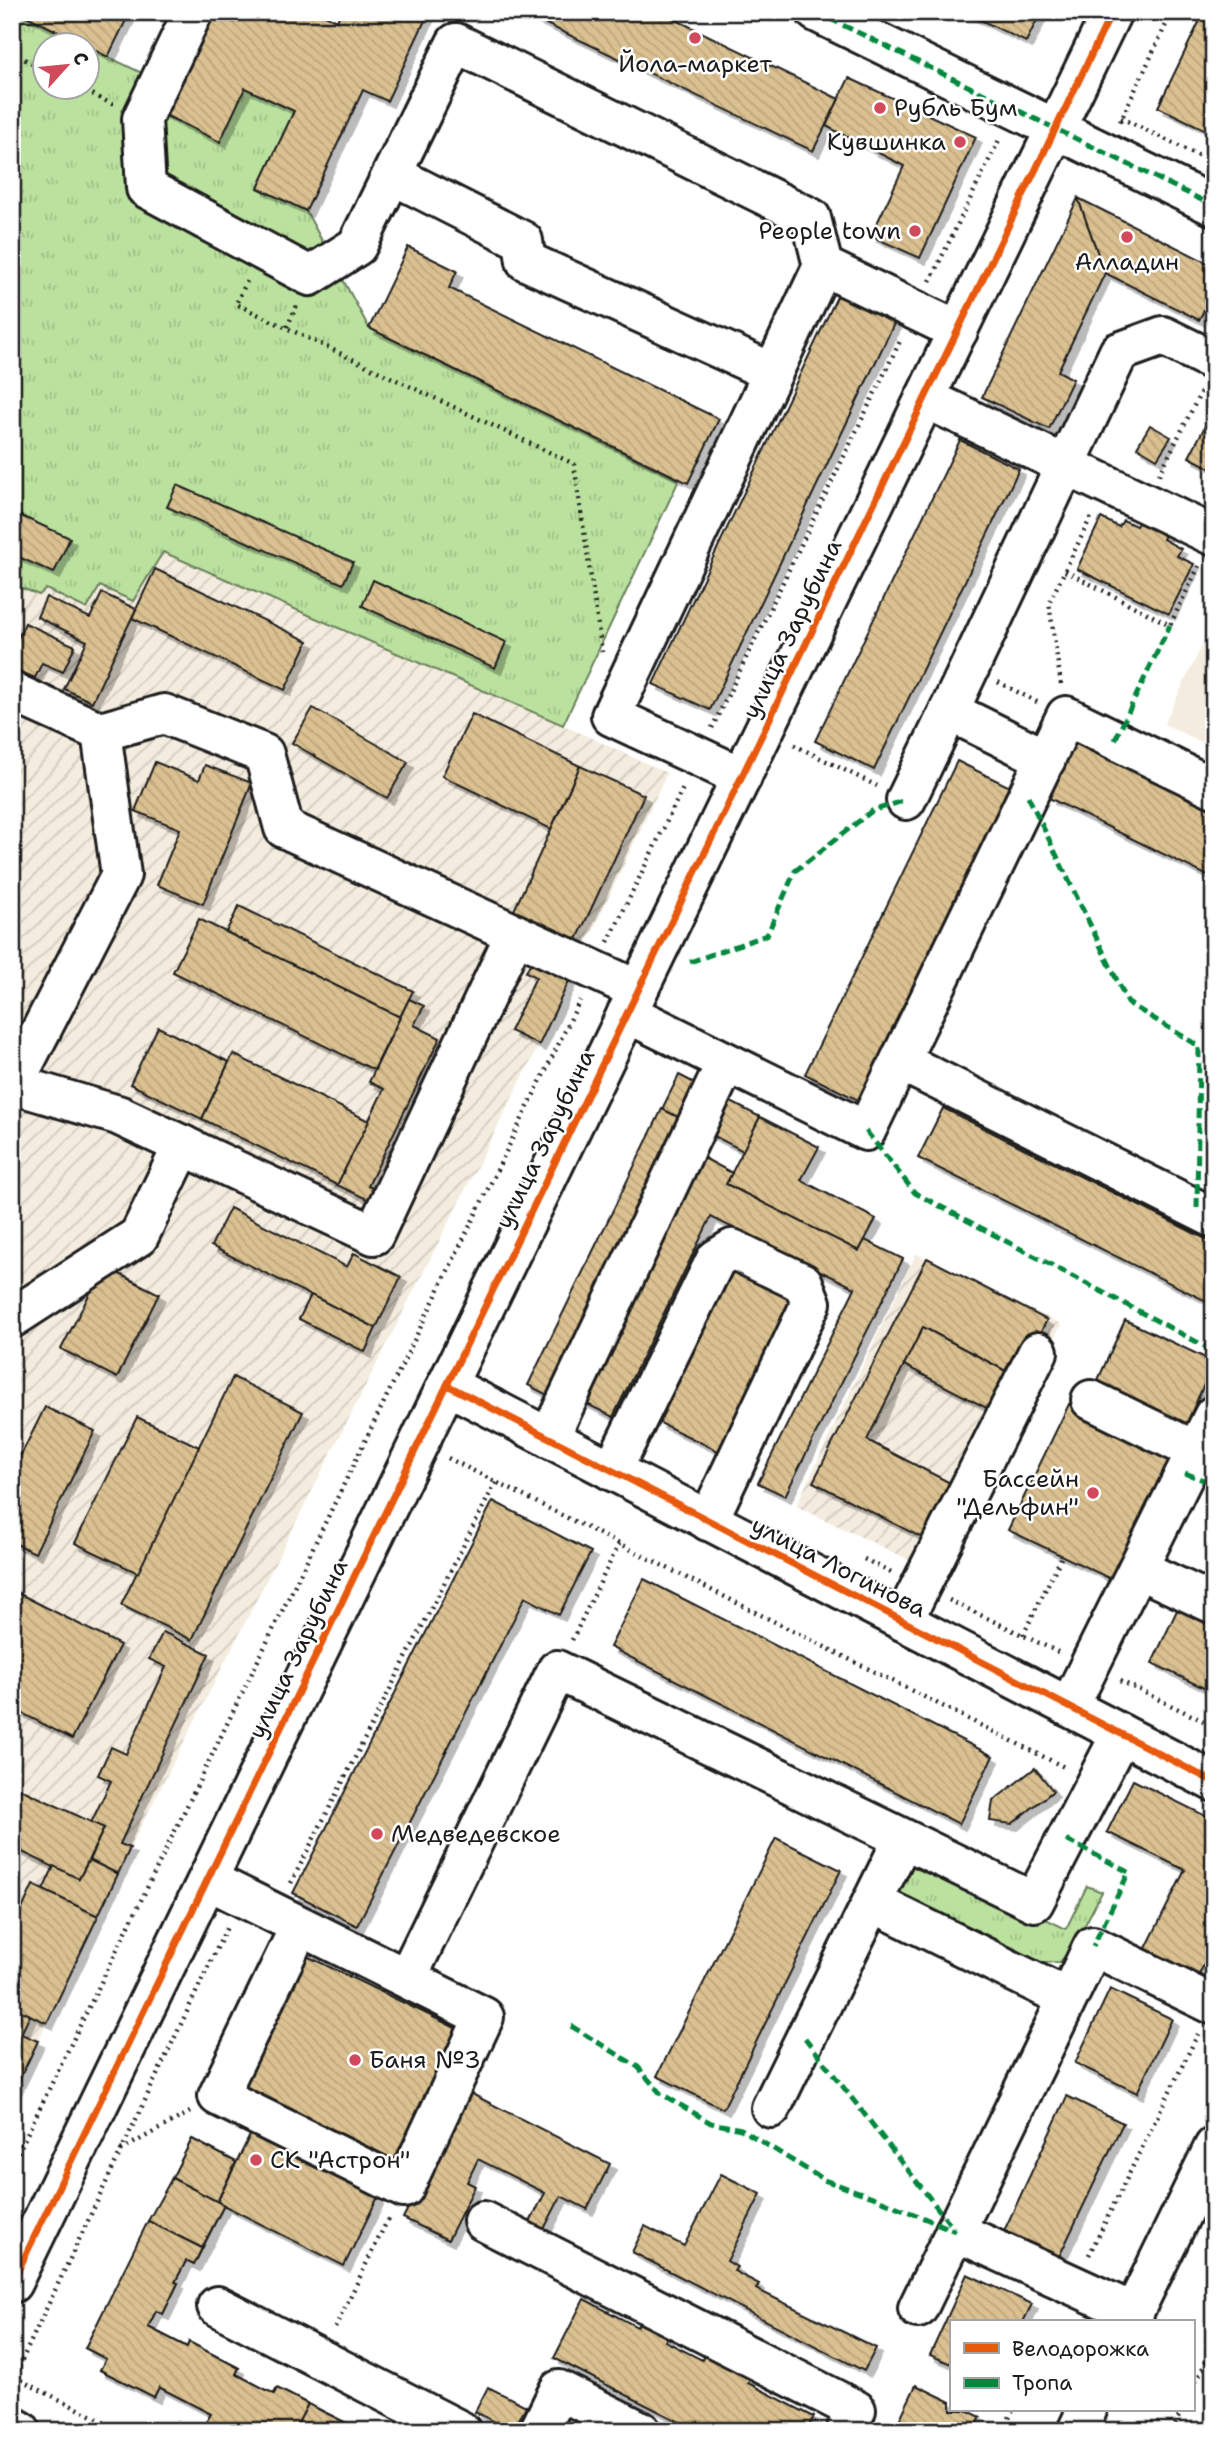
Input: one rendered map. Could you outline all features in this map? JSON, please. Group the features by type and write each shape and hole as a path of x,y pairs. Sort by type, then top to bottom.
{"street":[{"path":"193,12 142,119 146,188 310,275 357,246 456,43 811,218 823,265 611,716 742,776"},
{"path":"816,12 1214,206"},
{"name":"улица Зарубина","path":"12,2283 1112,12"},
{"path":"393,175 523,241 526,261 771,372"},
{"path":"823,265 958,331"},
{"path":"906,800 1119,352 1163,336 1211,370"},
{"path":"925,398 1145,504 1209,546"},
{"path":"12,692 100,732 164,714 264,754 284,828 595,970 633,1002 726,1063 866,1131 1066,716 1214,788"},
{"path":"949,711 1046,759"},
{"path":"100,732 121,875 13,1084 118,1115 374,1235 515,934"},
{"path":"900,1061 1214,1218"},
{"path":"549,1438 726,1063"},
{"path":"12,1318 139,1236 183,1145"},
{"path":"612,1471 716,1259 732,1249 803,1283 811,1303 708,1521"},
{"path":"903,1621 1038,1352"},
{"name":"улица Логинова","path":"447,1385 1214,1782"},
{"path":"1091,1400 1196,1451"},
{"path":"1069,1707 1214,1415"},
{"path":"1138,1569 1214,1604"},
{"path":"407,1978 558,1670 1034,1902 1121,1734"},
{"path":"771,2108 903,1839"},
{"path":"212,1870 241,1896 293,1910 361,1935"},
{"path":"212,1870 293,1910 407,1978 484,2017 404,2188 218,2096 293,1910"},
{"path":"872,1902 1067,1998"},
{"path":"918,2308 1093,1946 1213,2004"},
{"path":"955,2231 1074,2285 1132,2318 1214,2147"},
{"path":"483,2221 856,2410 846,2431"},
{"path":"217,2306 461,2431"},
{"path":"539,2431 559,2390 641,2431"},
{"path":"1077,2431 1086,2412"},
{"path":"12,2426 21,2431"}],"path":[{"path":"1105,153 1172,12"},
{"path":"12,53 32,63"},
{"path":"12,2165 1014,109"},
{"path":"1122,118 1214,163"},
{"path":"262,250 236,304 574,464 603,663"},
{"path":"1145,504 1211,370"},
{"path":"1066,716 1049,603 1097,505"},
{"path":"1065,571 1170,625 1209,546"},
{"path":"1042,600 1049,603"},
{"path":"970,668 1066,716"},
{"path":"794,745 906,800"},
{"path":"419,1443 1096,1783"},
{"path":"293,1910 496,1482"},
{"path":"558,1670 619,1544"},
{"path":"859,1556 1214,1726"},
{"path":"1023,1635 1062,1556"},
{"path":"123,2431 14,2377 241,1896"},
{"path":"1074,2285 1213,2004"},
{"path":"121,2150 218,2096"},
{"path":"320,2358 404,2188"},
{"path":"1194,2386 1213,2347"},
{"path":"1003,2431 1012,2412"},
{"path":"1172,2431 1181,2412"}],"shaded area":[{"path":"162,552 563,725 667,773 539,1045 130,1848 12,2095 12,584 39,595 45,589 87,609 100,586"},
{"path":"1214,621 1214,748 1164,724"},
{"path":"916,1254 1061,1324 941,1575 796,1506"}],"green space":[{"path":"12,12 19,12 59,32 32,32 32,102 102,102 102,54 173,88 161,114 219,141 245,88 294,111 258,188 306,211 369,328 679,480 563,725 163,552 133,601 100,586 87,609 46,589 39,595 12,584"},
{"path":"913,1854 1066,1929 1087,1886 1102,1892 1074,1946 1060,1962 1038,1963 905,1907 894,1889"}],"building":[{"path":"19,12 130,12 108,57 102,54 102,32 59,32"},
{"path":"208,12 234,22 239,12 319,12 337,21 341,12 429,12 387,101 363,90 306,211 258,188 294,111 245,88 220,142 161,113"},
{"path":"521,12 660,12 839,99 813,151"},
{"path":"964,12 1041,12 1026,42"},
{"path":"1204,12 1214,12 1214,134 1158,107"},
{"path":"849,78 976,137 920,258 871,236 904,166 826,126"},
{"path":"1078,198 1105,273 1058,371 1073,379 1049,429 982,397"},
{"path":"1078,198 1214,266 1214,290 1199,320 1105,273"},
{"path":"408,247 457,271 449,288 719,419 688,483 369,328"},
{"path":"842,286 899,313 710,710 653,684"},
{"path":"1214,409 1214,470 1189,457"},
{"path":"1150,425 1171,437 1157,459 1137,447"},
{"path":"960,440 1019,469 874,770 815,741"},
{"path":"177,485 353,562 343,584 167,507"},
{"path":"12,512 70,538 54,573 12,554"},
{"path":"1101,518 1119,527 1123,520 1136,526 1140,521 1166,533 1163,539 1181,549 1177,556 1194,564 1169,614 1077,569"},
{"path":"155,569 308,641 285,690 132,618"},
{"path":"373,580 506,642 495,668 362,606"},
{"path":"102,593 136,609 92,702 64,689 87,641 37,617 46,597 90,618"},
{"path":"25,623 75,646 63,672 42,663 35,678 12,668 12,651"},
{"path":"313,708 408,762 387,798 292,743"},
{"path":"472,714 580,766 551,829 442,776"},
{"path":"1077,741 1214,808 1214,879 1049,798"},
{"path":"957,761 1014,789 862,1102 805,1074"},
{"path":"155,762 199,780 205,765 252,783 203,904 157,885 180,829 135,811"},
{"path":"580,766 644,795 573,948 510,919"},
{"path":"239,906 413,991 400,1017 226,932"},
{"path":"199,919 400,1017 374,1070 173,972"},
{"path":"544,935 582,953 539,1045 510,1031 536,977 526,972"},
{"path":"409,999 424,1006 414,1025 440,1038 368,1186 374,1189 369,1200 337,1185 384,1089 369,1082"},
{"path":"158,1027 229,1062 202,1119 130,1084"},
{"path":"233,1054 369,1121 337,1185 202,1119"},
{"path":"679,1075 760,1117 743,1151 662,1109"},
{"path":"943,1108 1214,1243 1214,1305 918,1158"},
{"path":"662,1109 688,1122 555,1399 528,1385"},
{"path":"760,1117 819,1147 801,1180 876,1219 859,1251 726,1184"},
{"path":"704,1158 732,1173 726,1184 859,1251 865,1240 903,1259 785,1496 758,1483 855,1288 711,1217 613,1417 583,1402"},
{"path":"230,1208 347,1267 354,1253 401,1277 376,1328 211,1246"},
{"path":"927,1258 1047,1320 1017,1377 923,1327 867,1440 960,1488 932,1543 813,1482"},
{"path":"104,1266 159,1294 117,1378 61,1349"},
{"path":"732,1268 793,1297 720,1452 658,1422"},
{"path":"311,1295 376,1328 365,1352 299,1319"},
{"path":"1125,1320 1214,1362 1186,1425 1097,1382"},
{"path":"923,1327 1017,1377 998,1414 904,1365"},
{"path":"233,1377 303,1412 192,1640 121,1605"},
{"name":"Бассейн \"Дельфин\"","path":"1069,1404 1178,1456 1117,1582 1008,1530"},
{"path":"45,1407 95,1431 35,1553 12,1542 12,1473"},
{"path":"137,1417 199,1447 138,1573 75,1543"},
{"path":"493,1501 591,1552 559,1615 525,1597 357,1926 293,1893"},
{"path":"644,1579 993,1756 959,1824 610,1647"},
{"path":"12,1590 120,1645 72,1739 12,1708"},
{"path":"1178,1608 1214,1626 1214,1693 1152,1663"},
{"path":"163,1632 209,1654 120,1844 130,1848 118,1874 89,1860 104,1828 91,1823 111,1781 98,1775 111,1747 126,1754 166,1667 149,1659"},
{"path":"1035,1768 1053,1791 1012,1824 990,1821 993,1801"},
{"path":"1133,1780 1214,1820 1214,1944 1196,1981 1143,1954 1185,1870 1107,1832"},
{"path":"12,1785 104,1828 79,1879 16,1849 12,1857"},
{"path":"776,1838 841,1870 723,2109 657,2076"},
{"path":"89,1860 118,1874 98,1916 43,1890 54,1866 79,1879"},
{"path":"33,1885 98,1916 47,2023 12,2007 12,1931"},
{"name":"Баня №3","path":"307,1956 466,2033 403,2164 244,2087"},
{"path":"1110,1989 1172,2019 1137,2093 1075,2063"},
{"path":"12,2007 30,2015 21,2034 38,2041 12,2095"},
{"path":"468,2092 610,2164 587,2209 561,2196 544,2229 530,2222 545,2193 478,2159 467,2182 475,2186 448,2240 403,2218"},
{"path":"1067,2096 1123,2123 1058,2259 1003,2233"},
{"path":"254,2127 381,2191 344,2266 217,2202"},
{"path":"192,2139 236,2162 217,2202 224,2205 194,2265 186,2261 163,2314 156,2311 148,2327 187,2347 189,2342 239,2368 236,2374 274,2394 277,2388 362,2431 224,2431 206,2422 211,2414 159,2387 154,2397 100,2370 106,2359 85,2348"},
{"path":"192,2139 236,2162 217,2202 172,2178"},
{"path":"721,2174 761,2194 727,2261 737,2267 734,2271 759,2284 756,2289 876,2348 864,2371 632,2252 645,2226 684,2246"},
{"path":"172,2178 224,2205 202,2248 148,2221"},
{"path":"148,2221 202,2248 194,2265 186,2261 163,2314 156,2311 148,2327 187,2347 189,2342 239,2368 236,2374 274,2394 277,2388 308,2404 294,2431 224,2431 206,2422 211,2414 159,2387 154,2397 100,2370 106,2359 85,2348"},
{"path":"967,2274 1032,2304 1024,2320 950,2320 950,2364 930,2355"},
{"path":"584,2299 637,2327 644,2313 673,2327 665,2341 702,2360 709,2345 755,2368 748,2383 814,2417 806,2431 697,2431 554,2358"},
{"path":"916,2385 950,2402 950,2412 970,2412 981,2417 974,2431 894,2431"},
{"path":"488,2387 526,2406 513,2431 475,2412"},
{"path":"308,2404 362,2431 294,2431"}],"marked path":[{"path":"816,12 1214,206"},
{"path":"1209,545 1214,539"},
{"path":"1115,740 1170,625"},
{"path":"1028,796 1128,1003 1199,1046 1197,1210"},
{"path":"690,962 767,935 795,871 872,811 906,800"},
{"path":"866,1131 915,1193 1214,1351"},
{"path":"1185,1473 1214,1484"},
{"path":"1066,1840 1129,1872 1093,1946"},
{"path":"571,2026 638,2067 660,2093 711,2123 741,2129 824,2180 955,2231"},
{"path":"805,2038 953,2228"}],"cycle path":[{"path":"12,2283 1112,12"},
{"path":"447,1385 1214,1782"}],"place":[{"name":"Йола-маркет","path":"695,38"},
{"name":"Рубль Бум","path":"880,108"},
{"name":"Кувшинка","path":"960,142"},
{"name":"People town","path":"915,231"},
{"name":"Алладин","path":"1127,237"},
{"name":"Бассейн \"Дельфин\"","path":"1093,1493"},
{"name":"Медведевское","path":"377,1834"},
{"name":"Баня №3","path":"355,2060"},
{"name":"СК \"Астрон\"","path":"256,2160"}]}
